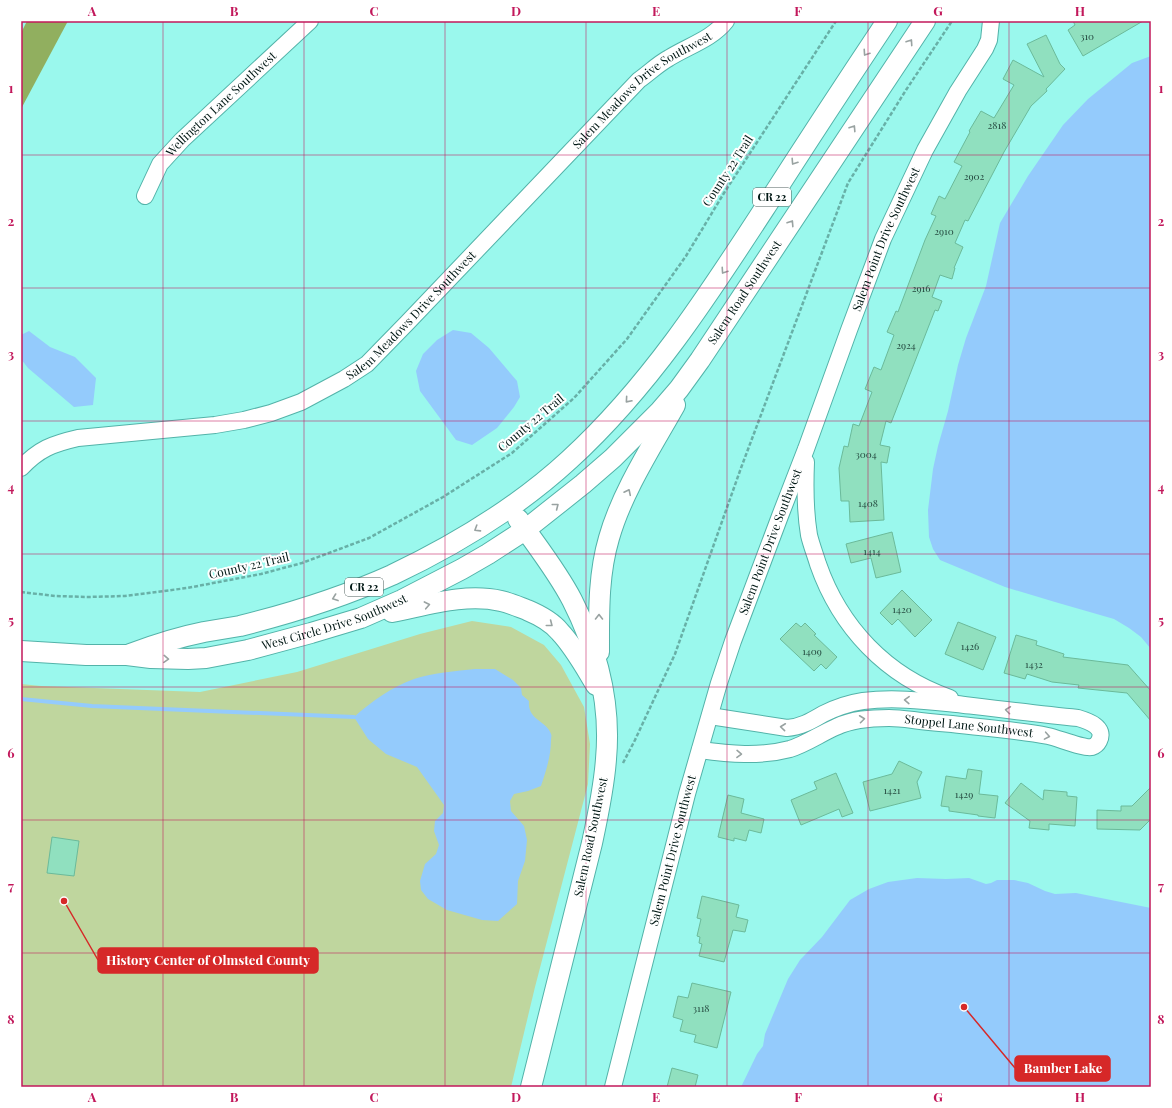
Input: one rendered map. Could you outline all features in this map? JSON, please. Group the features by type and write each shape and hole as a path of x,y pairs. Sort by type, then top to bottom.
{"main road":[{"name":"CR 22","path":"510,508 568,462 597,434 666,353 728,265 887,21"},
{"name":"Salem Road Southwest","path":"525,530 613,458 639,433 679,388 700,360 925,21"},
{"path":"599,670 599,609 601,582 609,537 629,488 700,360"},
{"name":"Salem Road Southwest","path":"510,508 572,599 592,647 599,670 607,721 606,758 600,805 592,843 531,1087"},
{"name":"West Circle Drive Southwest","path":"127,655 151,646 186,636 236,627 297,611 358,589 452,544 510,508"},
{"name":"West Circle Drive Southwest","path":"21,651 86,655 127,655 170,660 206,658 273,644 361,618 402,600 462,569 525,530"},
{"path":"361,618 456,599 487,599 502,601 544,619 559,631 575,650 604,698"}],"street":[{"name":"Wellington Lane Southwest","path":"145,196 160,164 182,140 310,21"},
{"name":"Salem Meadows Drive Southwest","path":"21,468 30,459 59,442 78,438 215,425 244,420 271,413 301,402 344,379 367,364 639,80 668,58 704,39 722,27 726,21"},
{"name":"Salem Point Drive Southwest","path":"613,1087 663,887 719,683 733,642 883,239 925,150 958,91 985,49 989,40 990,21"},
{"name":"Stoppel Lane Southwest","path":"806,449 805,499 809,536 831,596 858,636 889,665 923,687 974,706"},
{"name":"Stoppel Lane Southwest","path":"700,750 736,754 777,752 791,749 805,743 837,726 853,721 884,718 1047,736 1085,747 1092,747 1098,743 1100,738 1098,728 1094,724 1078,718 974,706 903,700 864,701 850,704 824,714 804,725 791,728 710,716"}],"path":[{"name":"County 22 Trail","path":"21,592 55,596 125,596 187,588 261,574 302,563 369,538 443,497 512,453 574,398 627,339 686,256 724,193 836,21"},
{"path":"621,766 635,740 675,654 744,461 848,183 906,90 952,21"}],"green space":[{"path":"27,21 68,21 21,109 21,33"},
{"path":"472,621 511,627 544,645 561,665 584,707 590,744 588,784 535,987 511,1087 21,1087 21,684 200,692 297,672 420,634"}],"water":[{"path":"1151,56 1151,649 1141,637 1114,619 1005,587 940,560 933,549 929,537 928,510 933,469 958,365 966,338 986,286 1000,223 1028,176 1063,125 1088,99 1132,63"},
{"path":"453,330 471,333 489,348 517,381 520,397 497,428 472,445 456,440 420,391 416,371 423,354 437,340"},
{"path":"29,331 50,347 75,357 96,378 93,405 74,407 28,368 21,359 21,335"},
{"path":"475,669 495,669 513,680 521,688 522,695 529,701 531,712 546,726 551,736 549,758 541,786 514,794 510,801 511,811 524,826 527,840 525,861 518,881 517,904 498,921 482,920 447,910 428,899 421,890 420,881 425,864 436,854 439,845 434,831 435,821 443,813 444,805 417,767 386,754 368,739 354,717 382,695 414,679 436,674"},
{"path":"917,878 969,878 986,884 997,880 1014,880 1028,883 1055,894 1076,893 1151,908 1151,1087 741,1087 757,1054 763,1046 765,1034 788,979 800,960 822,937 850,900 869,889 888,882"}],"building":[{"path":"1073,21 1143,21 1083,56 1068,30 1075,25"},
{"path":"1046,35 1060,64 1065,69 1046,89 1047,91 1031,106 1004,152 968,221 965,220 955,243 963,247 954,268 952,279 940,275 932,297 942,301 938,311 935,310 891,423 886,421 880,445 890,447 887,463 881,462 884,520 850,522 849,501 841,501 839,468 844,446 848,447 853,424 859,426 872,392 865,389 874,367 881,370 894,335 887,332 896,311 898,312 925,240 936,216 931,214 939,196 945,199 962,166 954,162 970,132 969,131 981,111 994,118 1014,85 1003,79 1013,60 1044,77 1027,44"},
{"path":"892,532 901,572 876,578 871,558 851,563 846,544"},
{"path":"902,590 932,620 915,637 898,619 892,625 880,613"},
{"path":"958,622 996,637 983,670 945,654"},
{"path":"796,623 801,627 805,623 816,634 814,635 837,657 826,669 821,664 814,671 780,639"},
{"path":"1016,635 1037,641 1036,645 1064,654 1063,657 1128,665 1151,691 1151,721 1127,693 1078,688 1079,685 1052,682 1027,674 1025,679 1004,673"},
{"path":"899,761 922,772 917,782 921,798 870,811 863,782 892,774"},
{"path":"968,769 982,771 979,794 998,796 995,818 949,811 949,807 941,806 946,776 966,779"},
{"path":"836,773 853,813 842,817 839,809 801,825 791,800 817,789 814,782"},
{"path":"1021,783 1043,800 1044,790 1067,792 1067,796 1077,797 1075,826 1049,824 1049,830 1029,828 1030,821 1005,803"},
{"path":"1151,787 1151,819 1140,830 1097,829 1097,810 1121,811 1121,806 1132,806"},
{"path":"728,795 744,799 741,813 764,819 761,833 749,830 746,841 734,838 734,841 718,837"},
{"path":"52,837 79,841 74,876 47,873"},
{"path":"702,896 739,905 736,917 748,920 745,932 733,930 724,962 699,956 702,944 699,943 700,937 697,936 701,919 697,918"},
{"path":"692,983 731,992 717,1048 694,1042 696,1035 680,1031 683,1020 673,1017 678,996 688,998"},
{"path":"672,1068 698,1075 695,1087 667,1087"}],"waterway":[{"path":"21,699 92,706 354,717"}],"place":[{"name":"History Center of Olmsted County","path":"64,901"},
{"name":"Bamber Lake","path":"964,1007"}]}
